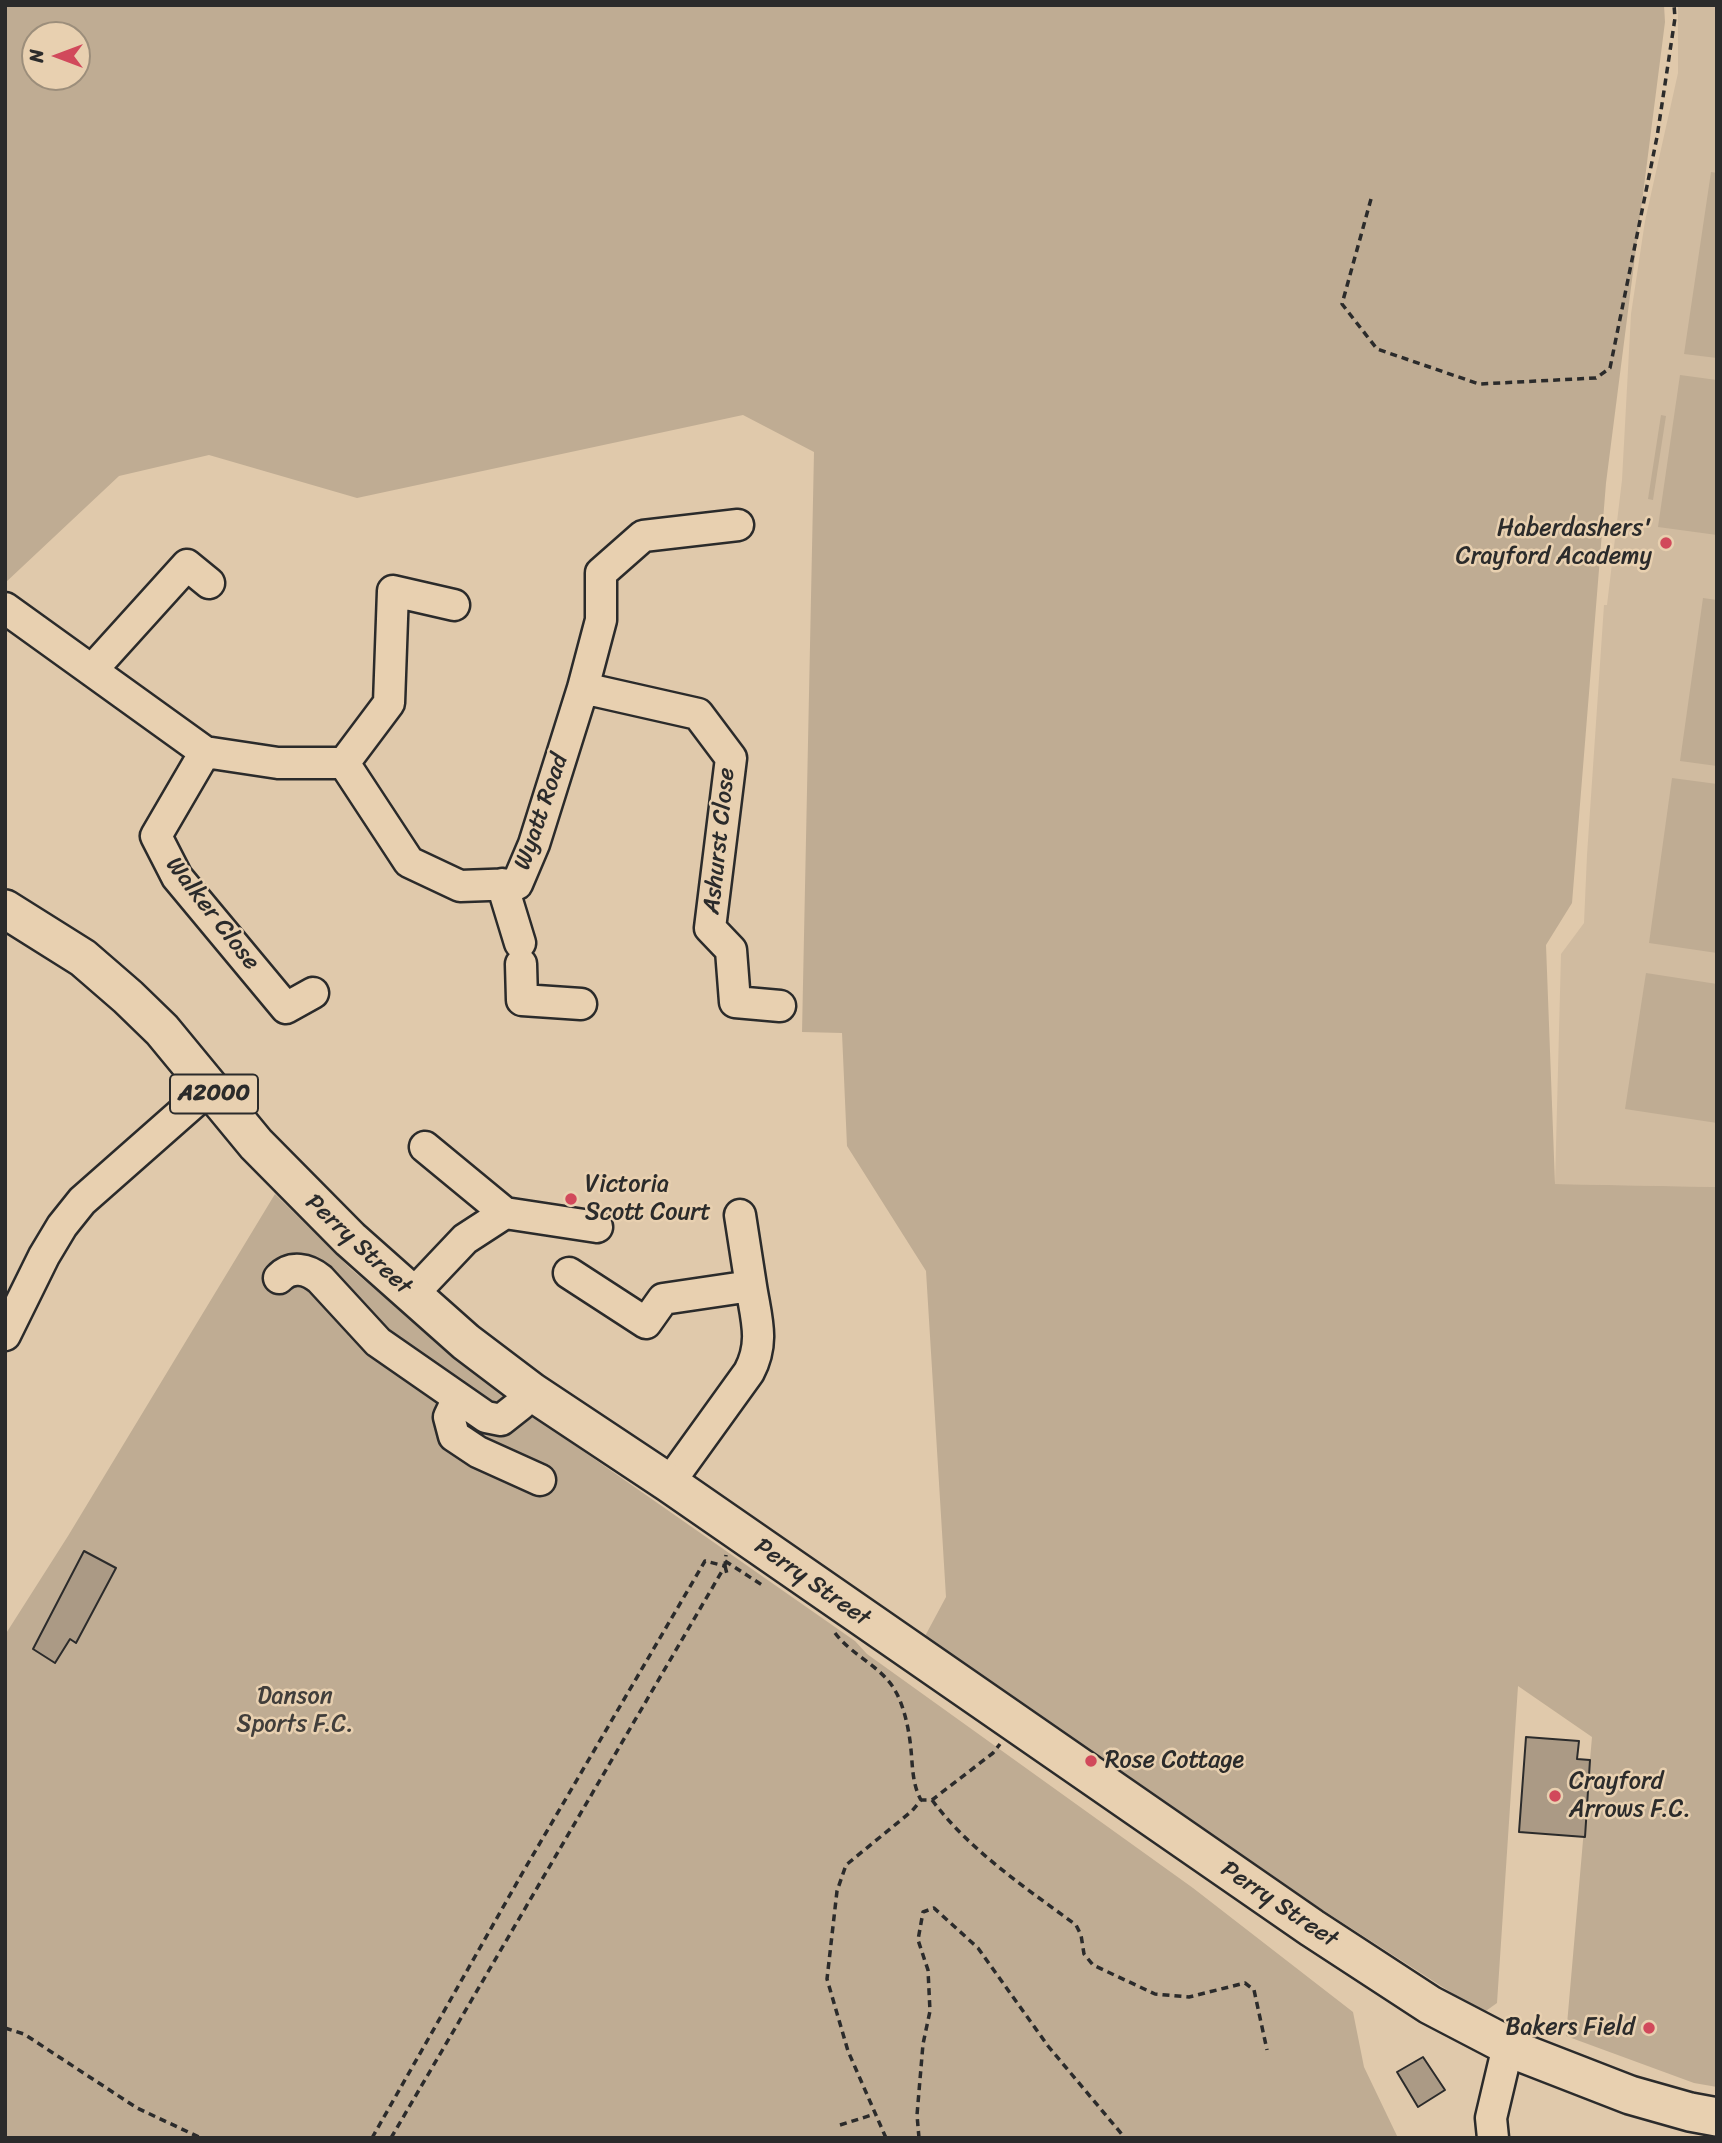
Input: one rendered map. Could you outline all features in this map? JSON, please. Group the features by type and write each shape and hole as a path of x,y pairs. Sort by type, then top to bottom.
{"main road":[{"name":"Perry Street","path":"5,909 83,958 128,997 162,1030 256,1144 303,1193 466,1342 532,1392 669,1483 1368,1966 1430,2005 1508,2046 1630,2095 1717,2117"}],"street":[{"name":"Wyatt Road","path":"344,763 409,862 460,886 517,884 534,844 583,688 601,620 601,573 643,536 738,525"},
{"path":"92,670 187,565 209,583"},
{"path":"5,608 205,752 278,763 344,763 389,703 393,591 454,605"},
{"name":"Ashurst Close","path":"583,688 698,714 731,758 710,928 731,950 735,1002 780,1006"},
{"name":"Walker Close","path":"205,752 156,836 177,877 286,1008 313,993"},
{"path":"502,884 521,954 522,1000 581,1004"},
{"path":"5,1335 62,1226 82,1201 209,1088"},
{"path":"425,1147 505,1213 597,1227"},
{"path":"412,1295 465,1239 505,1213"},
{"path":"669,1483 757,1357 759,1337 740,1215"},
{"path":"279,1278 284,1272 297,1269 311,1272 378,1342 486,1417 501,1420 532,1392"},
{"path":"569,1273 646,1323 663,1299 751,1286"},
{"path":"458,1398 449,1417 454,1436 478,1452 540,1480"},
{"path":"1493,2138 1491,2118 1508,2046"}],"path":[{"path":"1371,199 1342,303 1377,349 1479,384 1596,378 1610,368 1657,137 1675,18 1674,5"},
{"path":"372,2138 523,1872 705,1561 725,1566"},
{"path":"725,1566 727,1574"},
{"path":"391,2138 725,1566"},
{"path":"871,1663 889,1681 902,1705 910,1741 914,1788 921,1800"},
{"path":"921,1800 932,1800 993,1753 1015,1724"},
{"path":"886,2138 848,2052 827,1979 837,1891 846,1865 912,1811 921,1800"},
{"path":"932,1800 993,1863 1076,1925 1081,1935 1084,1954 1093,1965 1155,1994 1189,1997 1245,1983 1254,1990 1267,2050"},
{"path":"919,2138 917,2115 922,2056 930,2011 928,1970 918,1940 923,1912 934,1908 978,1948 1048,2046 1125,2138"},
{"path":"5,2028 24,2034 137,2108 201,2138"},
{"path":"840,2126 875,2114"}],"shaded area":[{"name":"Haberdashers' Crayford Academy","path":"1678,5 1717,5 1717,1187 1555,1184 1561,954 1584,923 1604,605 1607,605 1622,480 1631,314 1645,221 1678,73"}],"green space":[{"path":"5,5 1664,5 1665,22 1606,483 1572,903 1546,945 1555,1184 1717,1187 1717,2087 1694,2083 1566,2036 1592,1737 1518,1686 1497,2003 1483,2013 1290,1889 924,1638 946,1597 926,1271 847,1146 842,1033 802,1032 814,452 743,415 357,498 209,455 119,476 5,583"},
{"path":"1711,172 1717,173 1717,358 1684,354"},
{"path":"1680,375 1717,380 1717,535 1658,527"},
{"path":"1661,415 1666,416 1653,500 1648,499"},
{"path":"1703,598 1717,600 1717,766 1680,761"},
{"path":"1672,778 1717,784 1717,953 1649,943"},
{"path":"1646,973 1717,984 1717,1123 1625,1109"},
{"name":"Danson Sports F.C.","path":"275,1194 352,1270 497,1391 855,1641 867,1654 1193,1888 1353,2012 1364,2067 1398,2138 5,2138 5,1635"}],"building":[{"path":"84,1551 116,1568 76,1643 70,1639 55,1663 33,1649"},
{"name":"Crayford Arrows F.C.","path":"1526,1737 1579,1741 1577,1759 1590,1760 1585,1837 1519,1832"},
{"path":"1423,2057 1445,2090 1418,2107 1397,2072"}],"place":[{"name":"Haberdashers' Crayford Academy","path":"1666,543"},
{"name":"Victoria Scott Court","path":"571,1199"},
{"name":"Rose Cottage","path":"1091,1761"},
{"name":"Crayford Arrows F.C.","path":"1555,1796"},
{"name":"Bakers Field","path":"1649,2028"}]}
